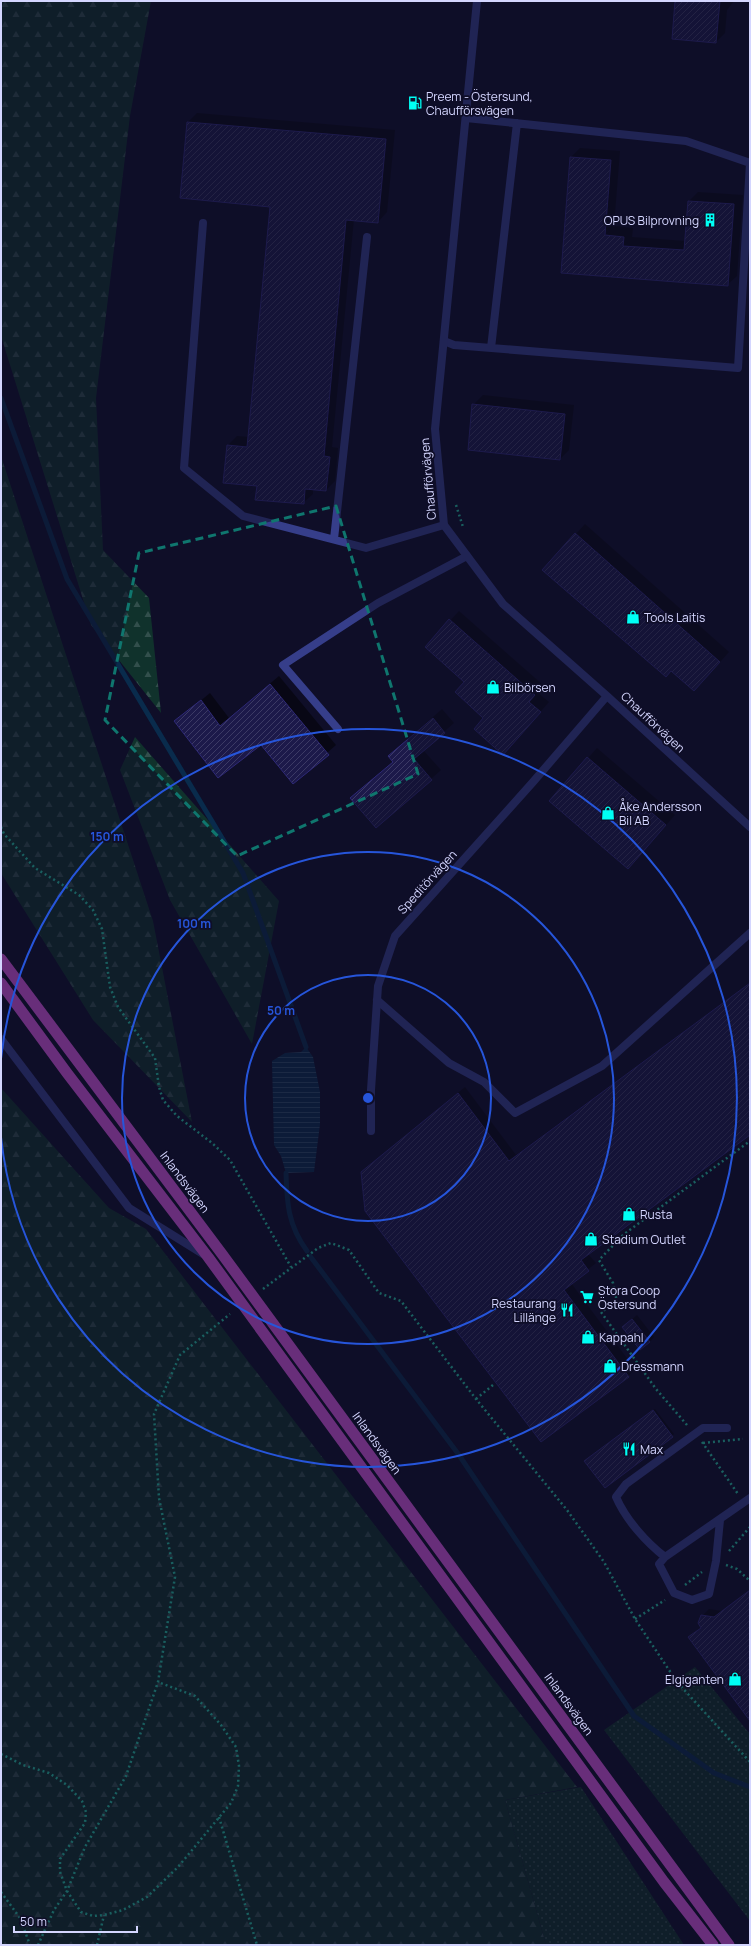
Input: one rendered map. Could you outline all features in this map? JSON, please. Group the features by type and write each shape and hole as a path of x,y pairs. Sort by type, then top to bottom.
{"highway":[{"name":"Inlandsvägen","path":"1,959 222,1254 729,1945"},
{"path":"1,983 72,1079 208,1257 664,1882 711,1943"}],"street":[{"name":"Chaufförvägen","path":"477,1 435,429 444,525 503,604 607,696 750,827"},
{"path":"444,341 454,345 738,368 750,164 686,141 466,118"},
{"path":"491,348 517,123"},
{"path":"203,223 184,468 243,516 366,548 444,525"},
{"path":"334,539 367,237"},
{"path":"338,729 283,665 378,603 468,556"},
{"name":"Speditörvägen","path":"371,1131 371,1090 378,986 395,936 533,782 607,696"},
{"path":"377,1000 449,1062 484,1082 515,1114 602,1066 750,933"},
{"path":"1,1039 129,1208 208,1257"},
{"path":"666,1557 653,1548 621,1510 616,1497 626,1484 703,1428 726,1428"},
{"path":"720,1520 716,1561 710,1594 692,1600 674,1593 659,1564 666,1557 747,1501"}],"path":[{"path":"454,499 462,526 466,533"},
{"path":"1,827 4,834 35,868 79,895 93,910 102,929 110,987 118,1007 155,1058 159,1087 163,1100 177,1116 212,1143 230,1160 291,1267"},
{"path":"747,1501 696,1434 656,1389 601,1312 617,1302 613,1283 599,1260 623,1236 750,1141"},
{"path":"263,1289 306,1255 318,1248 331,1244 349,1250 379,1293 401,1301 476,1399 567,1510 604,1562 635,1620 677,1682 750,1762"},
{"path":"38,1945 54,1910 66,1891 86,1847 126,1776 158,1682 175,1577 159,1498 154,1414 180,1355 230,1314"},
{"path":"476,1399 494,1385"},
{"path":"635,1620 674,1593 733,1548 750,1527"},
{"path":"716,1561 737,1569 750,1581"},
{"path":"1,1754 23,1765 49,1773 67,1785 82,1800 86,1812 85,1823 60,1859 60,1872 66,1891 81,1912 93,1916 123,1910 147,1897 178,1867 231,1803 238,1786 240,1766 236,1747 221,1724 195,1696 158,1682"},
{"path":"219,1817 257,1945"},
{"path":"1,1892 20,1918 30,1945"},
{"path":"97,1945 104,1915"}],"highlighted area":[{"path":"336,506 418,774 237,856 105,720 139,553"}],"green space":[{"path":"1,1 151,1 130,116 96,398 103,550 149,598 161,713 91,625 1,336"},
{"path":"1,456 153,921 192,1122 93,1020 1,873"},
{"path":"135,737 279,901 252,1044 170,900 120,770"},
{"path":"1,1088 109,1208 146,1229 577,1787 505,1800 546,1945 1,1945"},
{"path":"695,1667 750,1734 750,1921 604,1730"},
{"path":"581,1787 684,1945 546,1945 505,1800"}],"water":[{"path":"306,1047 313,1057 320,1092 320,1124 314,1172 286,1173 281,1156 274,1145 272,1061 285,1053 301,1052"}],"building":[{"path":"675,1 720,1 716,43 672,39"},
{"path":"187,122 386,139 378,223 346,220 324,456 330,457 326,491 305,489 304,504 255,500 257,486 223,483 227,445 247,447 270,207 180,198"},
{"name":"OPUS Bilprovning","path":"570,157 611,160 605,235 624,237 623,246 684,250 688,201 734,204 728,286 561,273"},
{"path":"472,404 565,414 560,460 468,450"},
{"name":"Tools Laitis","path":"575,533 720,662 694,691 671,671 666,677 542,570"},
{"name":"Bilbörsen","path":"449,619 535,695 529,702 541,712 503,755 474,729 483,718 455,692 464,682 425,647"},
{"path":"270,684 329,755 293,784 261,745 218,778 174,721 201,700 220,726"},
{"path":"433,718 445,733 414,759 432,780 376,828 350,798 393,762 388,756"},
{"name":"Åke Andersson Bil AB","path":"587,757 666,825 628,869 549,801"},
{"path":"750,983 750,1135 581,1260 589,1271 564,1290 629,1377 541,1442 365,1211 361,1172 458,1093 509,1161"},
{"path":"632,1319 650,1342 640,1350 622,1327"},
{"name":"Max","path":"653,1410 673,1437 605,1488 584,1461"},
{"name":"Elgiganten","path":"750,1590 750,1721 688,1637 701,1628 698,1623 701,1615 714,1617"}],"waterway":[{"path":"1,398 67,579 243,873 306,1047"},
{"path":"286,1173 288,1204 292,1223 307,1251"},
{"path":"310,1256 459,1455 634,1716 714,1773 750,1787"}],"place":[{"name":"Preem - Östersund, Chaufförsvägen","path":"415,103"},
{"name":"OPUS Bilprovning","path":"710,220"},
{"name":"Tools Laitis","path":"633,617"},
{"name":"Bilbörsen","path":"493,687"},
{"name":"Åke Andersson Bil AB","path":"608,813"},
{"name":"Rusta","path":"629,1214"},
{"name":"Stadium Outlet","path":"591,1239"},
{"name":"Stora Coop Östersund","path":"587,1297"},
{"name":"Restaurang Lillänge","path":"567,1310"},
{"name":"Kappahl","path":"588,1337"},
{"name":"Dressmann","path":"610,1366"},
{"name":"Max","path":"629,1449"},
{"name":"Elgiganten","path":"735,1679"}]}
